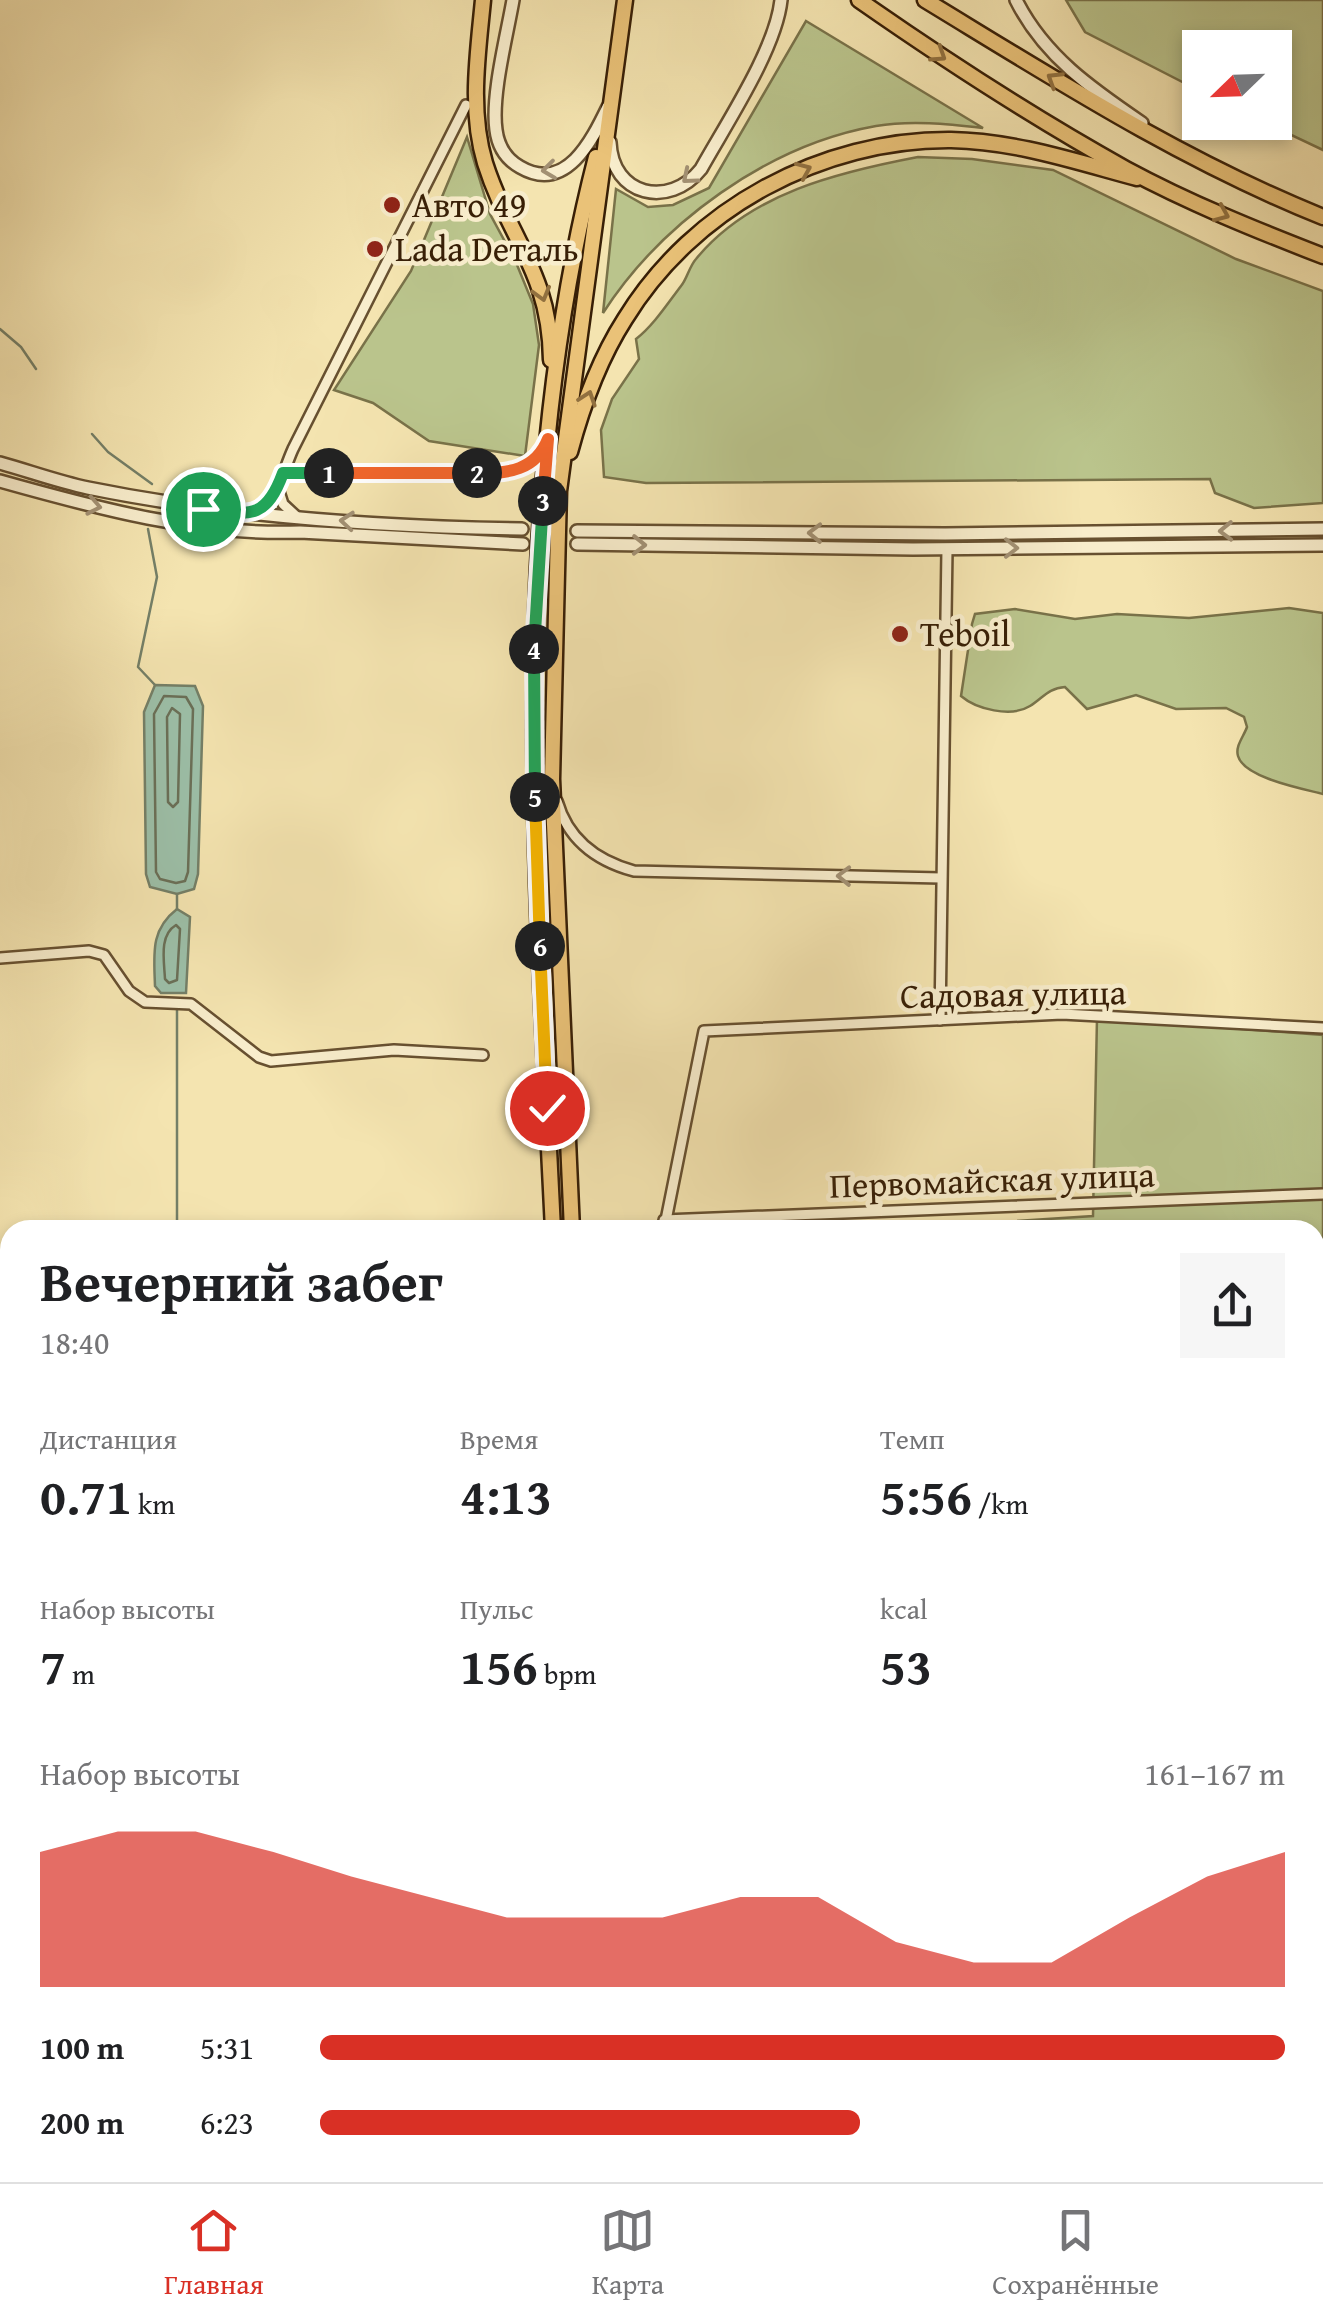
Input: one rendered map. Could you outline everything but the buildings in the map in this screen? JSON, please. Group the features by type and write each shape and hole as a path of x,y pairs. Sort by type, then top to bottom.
{"main road":[{"path":"483,0 476,72 477,117 489,174 547,306 551,402"},
{"path":"572,1220 552,779 559,491 625,0"},
{"path":"859,0 1010,100 1155,183 1323,256"},
{"path":"926,0 1075,93 1199,162 1323,217"},
{"path":"553,1220 532,690 551,402 578,226 610,103"},
{"path":"559,491 594,382 624,319 660,270 702,230 760,188 833,157 894,144 952,140 1008,146 1155,183"}],"street":[{"path":"514,0 495,120 505,155 526,171 561,171 584,151 610,103"},
{"path":"610,103 611,158 621,178 638,189 656,193 689,182 701,169 762,56 775,29 781,0"},
{"path":"1016,0 1038,34 1068,68 1199,162"},
{"path":"249,514 268,504 278,486 466,105"},
{"path":"283,473 486,474 532,464 548,439"},
{"path":"0,463 85,487 249,514 430,528 522,530"},
{"path":"0,481 82,504 213,528 267,534 300,532 522,544"},
{"path":"278,486 282,504 298,517"},
{"path":"1323,529 577,538 913,548 1323,546"},
{"path":"940,1020 947,548"},
{"path":"552,779 569,830 586,849 612,865 634,871 941,878"},
{"path":"0,958 89,951 104,955 129,991 145,1002 191,1004 259,1057 272,1061 394,1050 484,1055"},
{"name":"Садовая улица","path":"665,1220 704,1031 1062,1014 1323,1028"},
{"name":"Первомайская улица","path":"770,1220 1323,1194"}],"shaded area":[{"path":"1066,0 1323,0 1323,150 1292,135 1292,30 1182,30 1182,82 1085,32"},
{"path":"806,21 983,128 889,124 836,136 796,151 757,170 686,219 655,248 603,313 616,189 648,207 673,205 709,188"},
{"path":"467,137 490,214 533,304 539,345 525,456 429,441 373,403 334,390 411,271"},
{"path":"918,157 972,159 1053,170 1236,259 1323,291 1323,503 1254,508 1215,493 1210,479 646,483 604,477 601,430 612,399 639,359 636,339 660,314 694,262 718,236 742,217 798,189 827,178"},
{"path":"1289,608 1323,613 1323,794 1276,781 1243,764 1238,749 1247,727 1244,717 1226,708 1176,709 1136,695 1087,709 1065,687 1054,689 1022,710 1004,712 984,708 961,696 975,614 1015,609 1075,619 1117,614 1189,618"},
{"path":"1097,1018 1323,1035 1323,1220 1032,1220 1093,1216"}],"water":[{"path":"155,685 195,686 203,706 198,874 194,889 177,894 150,887 146,874 144,712"},
{"path":"177,909 190,917 186,993 161,993 155,986 156,943 162,925"}],"waterway":[{"path":"0,329 21,347 36,369"},
{"path":"92,434 108,452 152,484"},
{"path":"148,529 157,577 138,667 155,685"},
{"path":"177,894 177,909"},
{"path":"177,1007 177,1220"}],"place":[{"name":"Авто 49","path":"392,205"},
{"name":"Lada Dеталь","path":"375,249"},
{"name":"Teboil","path":"900,634"}],"route":[{"path":"203,509 256,512 268,504 283,473 486,474 514,470 532,464 548,439 532,690 547,1108"}]}
